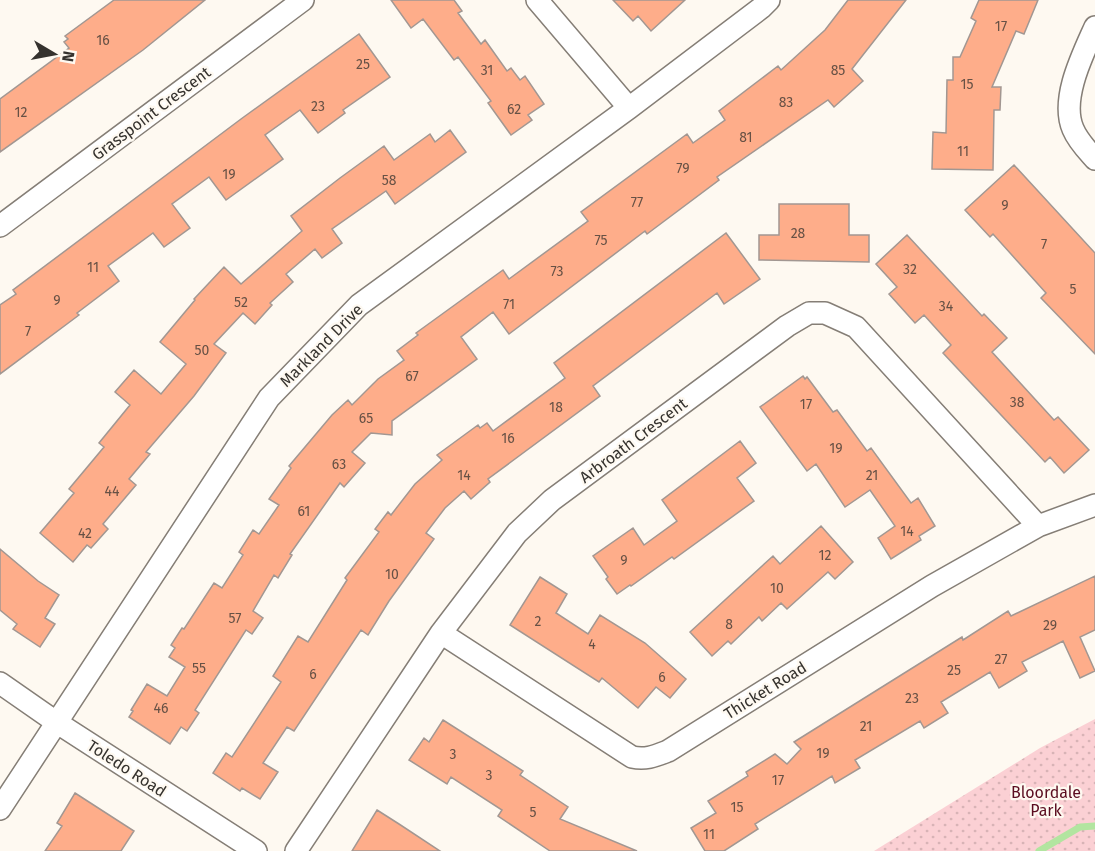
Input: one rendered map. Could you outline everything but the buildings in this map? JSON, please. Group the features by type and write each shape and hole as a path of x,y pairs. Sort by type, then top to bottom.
{"street":[{"name":"Grasspoint Crescent","path":"0,226 303,0"},
{"path":"537,0 629,108"},
{"name":"Markland Drive","path":"0,809 269,398 359,305 629,108 769,0"},
{"path":"1095,27 1079,63 1068,110 1072,128 1095,159"},
{"name":"Arbroath Crescent","path":"296,851 441,633 517,533 552,500 808,313 825,313 856,327 1038,526"},
{"name":"Thicket Road","path":"441,633 632,757 652,758 668,751 932,586 1038,526 1095,505"},
{"name":"Toledo Road","path":"0,683 56,722 256,851"}],"green space":[{"name":"Bloordale Park","path":"1095,719 1095,851 874,851 1040,748"}],"waterway":[{"path":"1039,851 1080,827 1095,826"}]}
